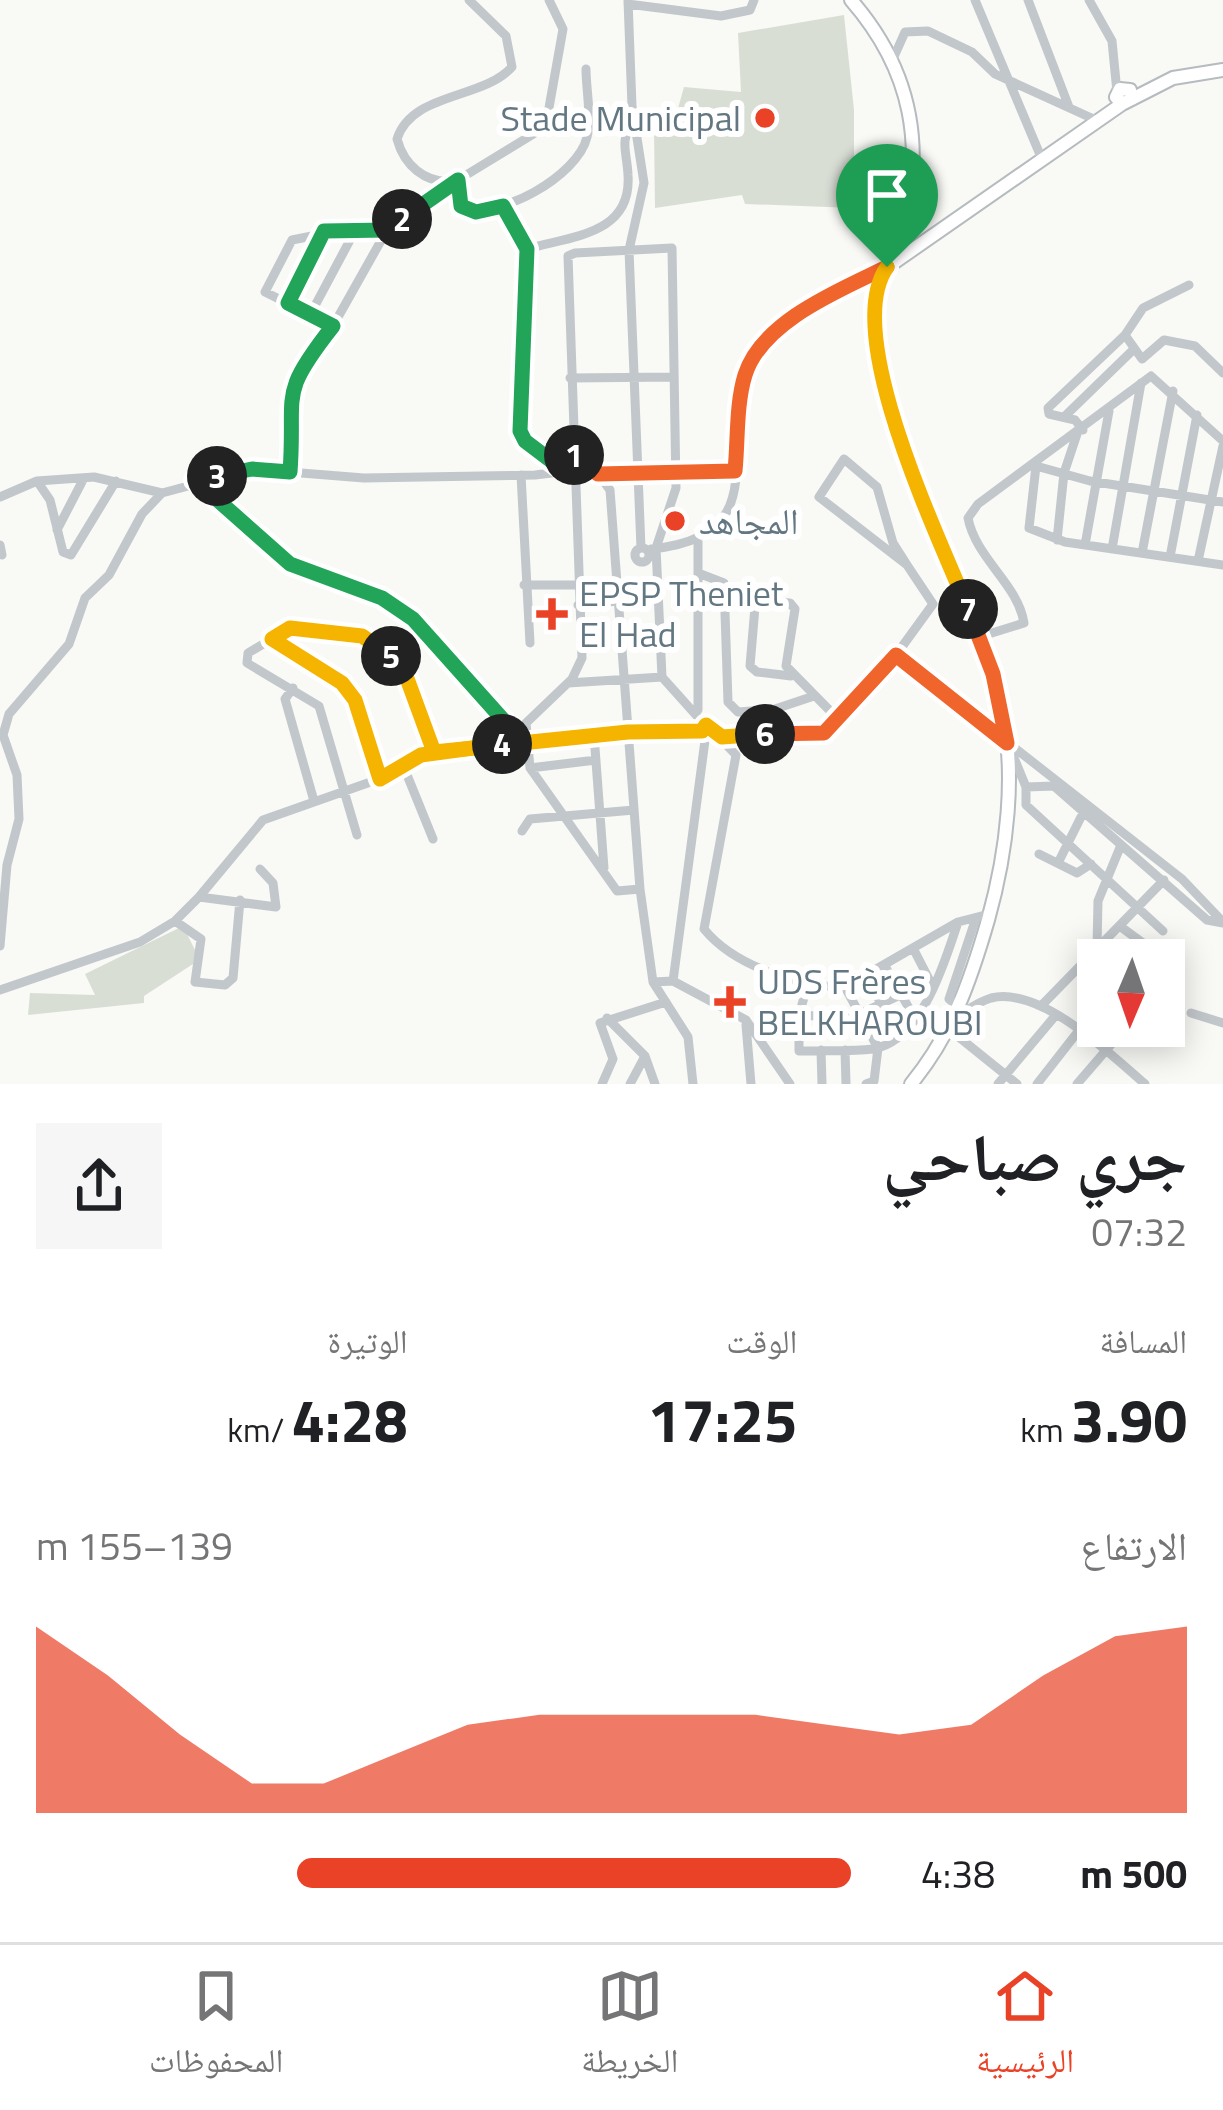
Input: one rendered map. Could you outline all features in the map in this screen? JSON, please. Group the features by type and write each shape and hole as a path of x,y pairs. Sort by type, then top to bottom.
{"main road":[{"path":"851,0 893,59 910,103 914,159 909,202 874,310 884,390 993,674 1007,743 1005,833 983,916 950,1030 911,1084"},
{"path":"887,267 1041,157 1081,137 1123,94 1178,76 1223,70"}],"street":[{"path":"458,180 427,177 409,165 397,139 402,122 416,112 501,79 512,67 506,36 469,0"},
{"path":"290,472 289,396 387,230 540,130 547,119 563,29 549,0"},
{"path":"673,982 706,729 698,713 662,677 657,598 645,550 636,473 629,250 644,183 633,122 628,2 732,16 750,10 754,0"},
{"path":"975,0 1041,157"},
{"path":"1028,0 1069,107"},
{"path":"1089,0 1111,36 1123,94"},
{"path":"893,59 905,32 928,31 972,52 1008,79 1100,119"},
{"path":"458,180 461,206 476,212 503,206 570,168 587,137 586,69"},
{"path":"527,249 591,235 614,220 626,202 622,138 633,122"},
{"path":"503,206 527,249 520,431 525,441 562,469"},
{"path":"333,326 265,292 292,240 357,226 387,230"},
{"path":"310,315 357,226"},
{"path":"288,303 324,231"},
{"path":"640,890 617,891 530,768 526,742 526,723 568,683 582,658 568,256 671,248 676,473 645,550"},
{"path":"616,555 698,542 722,520 734,494 745,376 759,349 789,321 887,267"},
{"path":"1080,432 1064,417 1049,414 1048,408 1125,334 1143,308 1189,285"},
{"path":"1112,549 1146,380 1125,334"},
{"path":"1064,417 1138,354 1164,340 1195,346 1223,373"},
{"path":"570,378 674,376"},
{"path":"979,637 1024,623 972,538 968,518 978,504 1036,466 1146,380"},
{"path":"1146,380 1173,391 1223,444 1198,561"},
{"path":"1142,553 1173,391"},
{"path":"1085,545 1109,411"},
{"path":"1171,557 1198,414"},
{"path":"1057,540 1064,473 1080,432"},
{"path":"0,946 7,865 19,819 17,776 3,735 9,714 69,644 86,598 110,575 134,526 162,493 195,480 252,469 364,478 521,475 562,469 573,454"},
{"path":"573,454 610,490 640,890 653,982 688,1037 693,1084"},
{"path":"722,737 824,733 896,655 933,604 893,543 877,487 844,459 820,497 907,565"},
{"path":"1036,466 1094,482 1223,502"},
{"path":"1036,466 1029,528 1057,540 1223,565"},
{"path":"598,474 735,471"},
{"path":"521,475 530,643"},
{"path":"0,497 37,481 84,478 162,493"},
{"path":"57,530 84,478"},
{"path":"195,480 290,564 382,598 413,619 505,722 505,744"},
{"path":"37,481 50,500 63,552 71,556 116,481"},
{"path":"698,542 698,713"},
{"path":"698,572 724,583 728,702 737,712 775,710 811,697"},
{"path":"524,585 577,585"},
{"path":"578,604 657,598"},
{"path":"791,676 757,672 750,666 755,607 761,601 790,603 795,610 786,666 811,697 839,720"},
{"path":"357,835 319,706 247,663 248,653 290,628 362,636 384,647 405,673 434,752"},
{"path":"621,636 659,633"},
{"path":"272,639 342,683 355,700 380,779"},
{"path":"896,655 1182,879 1223,923"},
{"path":"568,683 662,677"},
{"path":"293,688 285,699 314,802"},
{"path":"0,990 123,949 175,921 263,820 380,779 434,752 628,732 706,729 722,737 736,755 704,928 717,944 807,987 845,987 958,922 983,916"},
{"path":"594,735 604,870"},
{"path":"1007,743 1026,787 1026,805 1163,931"},
{"path":"530,768 596,760"},
{"path":"403,765 434,839"},
{"path":"1026,787 1054,786 1207,920 1223,923"},
{"path":"522,831 530,819 634,810"},
{"path":"1058,863 1084,811"},
{"path":"1098,939 1098,901 1121,845"},
{"path":"1039,854 1077,873 1091,864"},
{"path":"200,897 276,907 273,883 260,869"},
{"path":"1106,939 1164,880"},
{"path":"175,921 201,939 195,982 225,985 232,978 240,900"},
{"path":"807,987 799,1015 799,1051 878,1048 898,1036 934,993 958,922"},
{"path":"1121,927 1137,939"},
{"path":"799,1015 860,1015 930,981 914,950"},
{"path":"885,966 914,1017"},
{"path":"1041,1006 1077,968"},
{"path":"867,977 898,1036"},
{"path":"653,982 673,982 746,1020 790,1084"},
{"path":"845,987 878,1048 874,1082 866,1084"},
{"path":"934,993 955,1008 992,998 1041,1006 1077,1027"},
{"path":"602,1084 613,1065 599,1031 607,1018 666,1002"},
{"path":"1191,1013 1223,1024"},
{"path":"1001,1079 1054,1016"},
{"path":"607,1018 645,1055 655,1084"},
{"path":"746,1020 751,1084"},
{"path":"950,1030 1001,1079 1017,1084"},
{"path":"1037,1084 1077,1031"},
{"path":"1101,1047 1144,1084"},
{"path":"1077,1084 1109,1047"},
{"path":"845,1050 846,1084"},
{"path":"821,1051 822,1084"},
{"path":"630,1084 645,1055"}],"shaded area":[{"name":"Stade Municipal","path":"844,15 854,110 854,208 745,204 742,195 655,208 654,128 673,126 684,87 741,92 738,33"},
{"path":"183,926 196,952 193,964 144,996 144,1003 28,1015 30,993 95,995 85,974"}],"place":[{"name":"Stade Municipal","path":"765,118"},
{"name":"المجاهد","path":"675,521"},
{"name":"EPSP Theniet El Had","path":"552,614"},
{"name":"UDS Frères BELKHAROUBI","path":"730,1002"}],"route":[{"path":"887,267 789,321 759,349 745,376 735,471 598,474 573,454 562,469 525,441 520,431 527,249 503,206 476,212 461,206 458,180 387,230 357,226 324,231 288,303 333,326 293,381 290,472 252,469 195,480 290,564 382,598 413,619 505,722 505,744 421,755 380,779 370,760 355,700 342,683 332,672 272,639 290,628 362,636 384,647 405,673 434,752 505,744 628,732 702,731 706,725 722,737 824,733 896,655 1007,743 993,674 884,390 874,310 887,267"}]}
